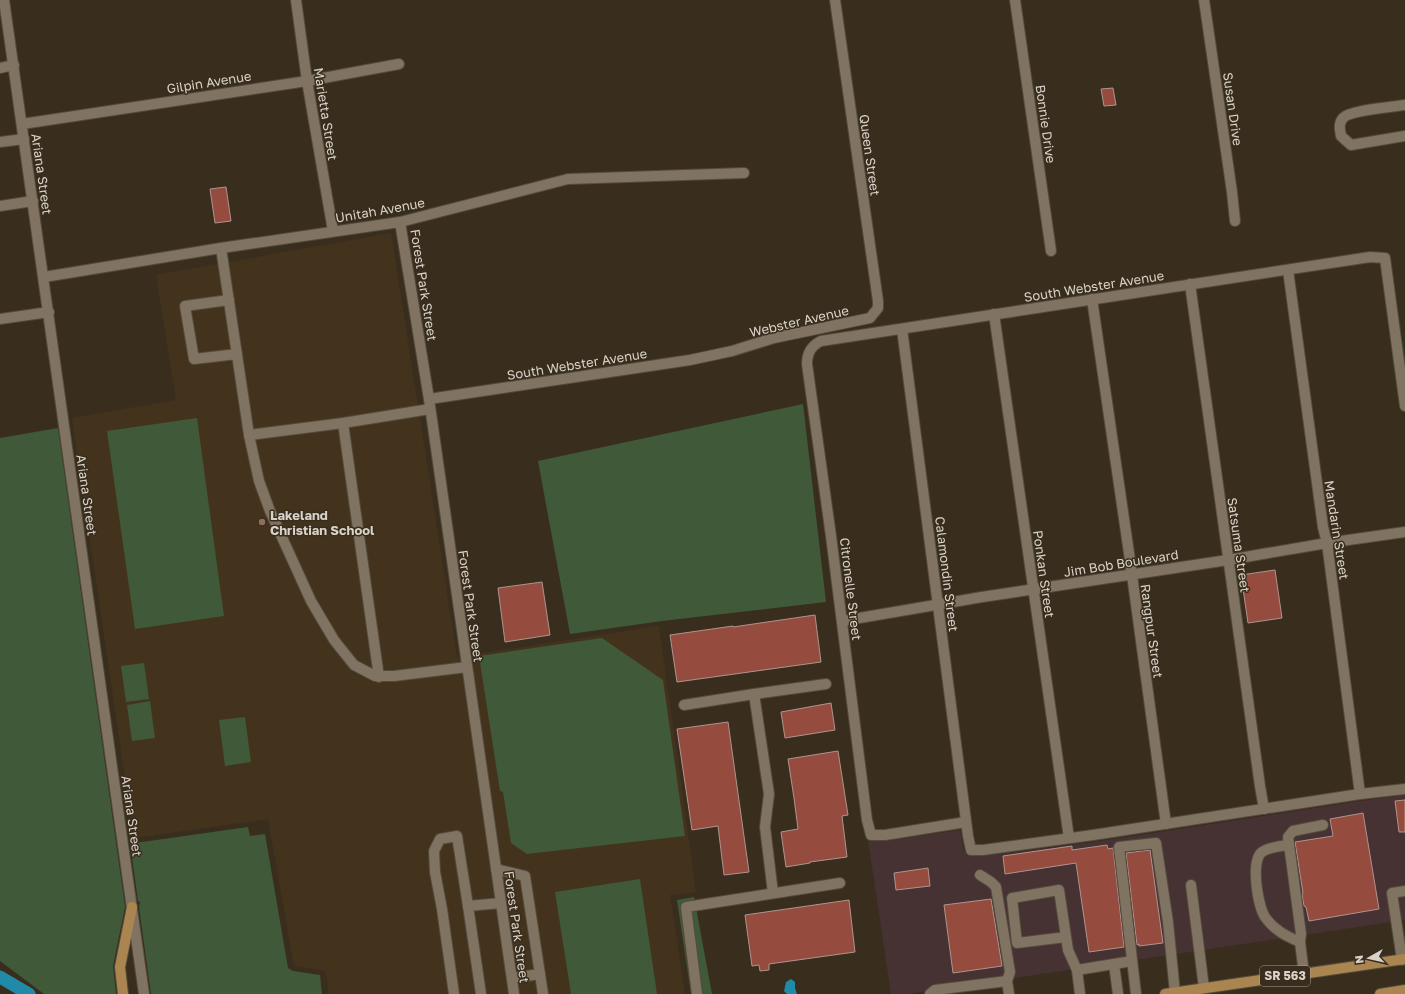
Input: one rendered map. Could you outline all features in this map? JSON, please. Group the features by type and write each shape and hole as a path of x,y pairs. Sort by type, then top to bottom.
{"main road":[{"path":"123,994 120,967 132,907"},
{"name":"SR 563","path":"1170,993 1403,960"},
{"path":"1380,994 1405,990"}],"street":[{"name":"Ariana Street","path":"4,0 144,994"},
{"name":"Marietta Street","path":"296,0 307,81 333,231"},
{"name":"Queen Street","path":"835,0 878,302 878,308 874,314"},
{"name":"Bonnie Drive","path":"1015,0 1051,251"},
{"name":"Susan Drive","path":"1204,0 1235,222"},
{"name":"Gilpin Avenue","path":"22,124 307,81 399,64"},
{"path":"0,68 14,65"},
{"path":"1405,105 1351,113 1343,118 1340,125 1342,136 1351,145 1405,136"},
{"path":"0,142 24,138"},
{"name":"Unitah Avenue","path":"44,277 221,248 400,222 568,179 744,173"},
{"path":"0,206 33,201"},
{"name":"Forest Park Street","path":"400,222 430,404 514,994"},
{"path":"221,248 249,436 259,481 270,511 311,601 334,640 354,665 375,676 394,676 467,667"},
{"name":"South Webster Avenue","path":"810,349 821,341 1370,257 1385,258 1405,406"},
{"name":"Mandarin Street","path":"1288,270 1323,527 1327,543 1360,794"},
{"name":"Satsuma Street","path":"1190,284 1264,809"},
{"name":"Rangpur Street","path":"1092,299 1166,824"},
{"path":"229,300 185,306 194,359 237,354"},
{"path":"0,319 49,312"},
{"name":"Webster Avenue","path":"728,352 774,338 865,320 874,314"},
{"name":"Ponkan Street","path":"994,314 1069,838"},
{"name":"Calamondin Street","path":"902,329 966,822 971,850 983,850 1069,838"},
{"name":"Citronelle Street","path":"810,349 807,357 807,364 867,820 871,835 885,835 966,822"},
{"name":"South Webster Avenue","path":"249,436 343,423 430,404 690,360 728,352"},
{"path":"343,423 379,676"},
{"name":"Jim Bob Boulevard","path":"842,621 938,604 1405,532"},
{"path":"684,705 826,684"},
{"path":"754,694 769,794 764,827 773,893"},
{"path":"1069,838 1360,794 1405,789"},
{"path":"1304,974 1300,942 1301,934 1288,837 1293,831 1323,825"},
{"path":"454,994 442,909 435,872 434,851 440,839 457,836 481,994"},
{"path":"1136,994 1119,847 1156,843 1168,922 1170,993"},
{"path":"1288,845 1274,847 1262,852 1258,857 1256,865 1257,880 1260,903 1265,916 1271,924 1283,934 1300,942"},
{"path":"496,869 525,876 543,994"},
{"path":"980,875 996,887 1010,972 1007,980 1009,994"},
{"path":"697,994 686,906 840,883"},
{"path":"1190,885 1204,988"},
{"path":"1066,937 1017,943 1012,898 1059,890 1068,950 1077,970 1080,994"},
{"path":"1403,960 1392,893 1405,891"},
{"path":"468,906 501,903"},
{"path":"1077,970 1132,961"},
{"path":"1114,964 1118,994"},
{"path":"512,978 540,974"},
{"path":"930,994 935,990 1007,980"}],"shaded area":[{"name":"Lakeland Christian School","path":"391,233 457,657 659,626 696,892 670,895 685,994 329,994 326,971 294,966 268,819 134,838 72,418 176,400 156,275"},
{"path":"1405,795 1405,920 907,994 891,994 868,840 886,841 960,830 964,851 971,856 984,856 1094,842"}],"green space":[{"path":"803,404 826,602 662,621 570,634 538,461"},
{"path":"197,418 224,616 135,629 107,431"},
{"path":"58,428 125,907 113,966 116,994 44,994 0,961 0,438"},
{"path":"602,638 663,680 685,836 527,854 511,843 503,792 500,791 479,656"},
{"path":"144,663 149,699 126,702 121,666"},
{"path":"150,701 155,738 132,741 127,705"},
{"path":"245,717 251,762 225,766 219,720"},
{"path":"248,827 250,836 265,834 288,968 293,971 320,975 322,994 151,994 139,907 140,902 138,901 130,842 135,843"},
{"path":"640,879 657,994 571,994 555,892"},
{"path":"694,897 712,994 691,994 677,900"}],"water":[{"path":"791,979 795,982 797,994 787,994 784,991 786,982"}],"building":[{"path":"1113,88 1116,105 1104,106 1101,89"},
{"path":"226,187 231,221 215,223 210,189"},
{"path":"1275,570 1282,618 1248,623 1241,575"},
{"path":"542,582 550,635 505,642 498,588"},
{"path":"815,615 821,662 677,682 670,635"},
{"path":"831,703 835,730 785,738 781,712"},
{"path":"728,722 749,872 724,875 718,826 692,830 677,729"},
{"path":"838,751 848,815 842,816 847,857 786,867 781,832 798,829 788,759"},
{"path":"1405,800 1405,832 1399,832 1395,801"},
{"path":"1363,813 1379,909 1309,921 1306,907 1304,906 1295,842 1333,836 1330,819"},
{"path":"1107,845 1108,849 1113,848 1124,947 1089,952 1076,863 1005,874 1003,856 1072,846 1072,850"},
{"path":"1150,850 1163,943 1139,946 1139,944 1137,945 1126,853"},
{"path":"928,868 930,886 896,890 894,873"},
{"path":"991,899 1002,966 953,973 944,905"},
{"path":"849,900 855,952 769,964 769,970 760,971 759,965 752,966 745,915"}],"waterway":[{"path":"0,977 29,994"}],"place":[{"name":"Lakeland Christian School","path":"262,522"}]}
